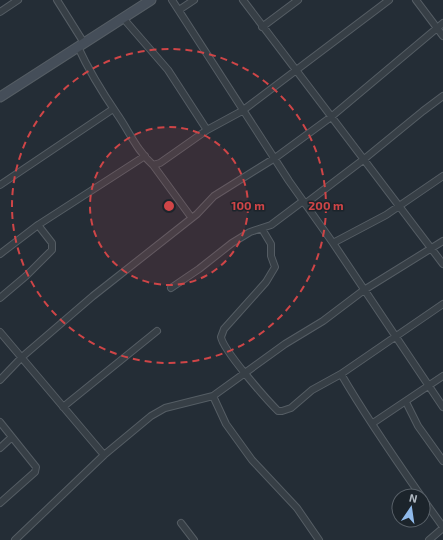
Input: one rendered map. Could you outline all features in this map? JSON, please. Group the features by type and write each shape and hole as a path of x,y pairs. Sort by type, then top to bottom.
{"street":[{"path":"0,12 18,0"},
{"path":"57,0 81,45 101,92 145,156 153,164 191,217"},
{"path":"0,97 150,0"},
{"path":"172,0 242,111 443,407"},
{"path":"179,10 194,0"},
{"path":"243,0 443,264"},
{"path":"262,27 298,0"},
{"path":"153,164 160,163 172,156 207,130 242,111 389,0"},
{"path":"416,0 443,36"},
{"path":"122,18 168,70 207,130"},
{"path":"0,380 22,357 220,192 275,158 331,117 443,23"},
{"path":"171,288 199,269 232,242 250,232 279,220 363,160 423,110 443,96"},
{"path":"0,184 113,109"},
{"path":"0,254 38,225 145,156"},
{"path":"333,243 399,206 443,176"},
{"path":"0,298 26,276 52,250 52,243 38,225"},
{"path":"262,228 271,244 271,256 275,267 266,282 224,330 220,338 246,374 278,411 282,412 291,408 312,390 341,374 443,304"},
{"path":"16,540 104,455 151,416 165,408 213,396 246,374 272,353 323,321 364,290 443,241"},
{"path":"63,407 157,330"},
{"path":"0,332 104,455"},
{"path":"341,374 385,446 415,488"},
{"path":"372,423 406,402 443,376"},
{"path":"213,396 224,421 252,460 297,508 319,540"},
{"path":"406,402 418,426 443,461"},
{"path":"0,422 35,464 36,469 0,503"},
{"path":"0,448 12,437"},
{"path":"429,540 442,525 431,510"},
{"path":"180,523 194,540"}]}
